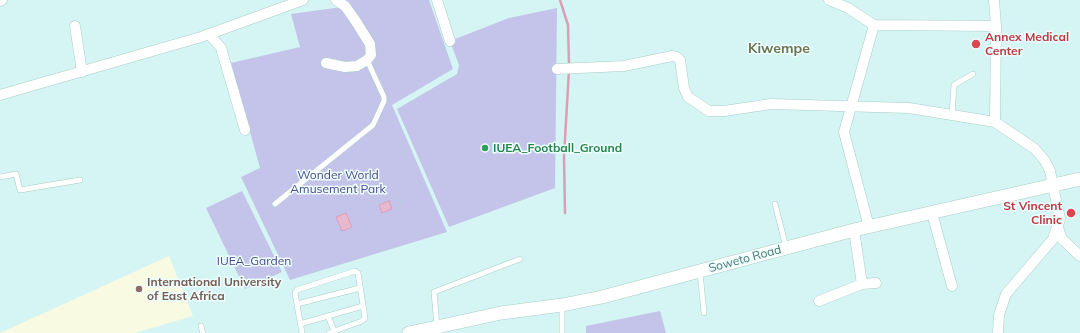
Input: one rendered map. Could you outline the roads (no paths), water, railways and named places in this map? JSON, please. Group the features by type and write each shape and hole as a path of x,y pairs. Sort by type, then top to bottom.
{"street":[{"path":"0,95 209,34 303,0"},
{"path":"326,63 345,67 357,66 367,60 371,55 370,44 355,20 345,6 336,0"},
{"path":"438,0 450,41"},
{"path":"829,0 848,8 874,25 996,26"},
{"path":"994,0 996,26 995,122"},
{"path":"869,227 844,132 853,106 864,57 874,25"},
{"path":"75,26 82,72"},
{"path":"209,34 221,48 244,130"},
{"path":"557,69 624,66 672,56 677,57 680,60 684,88 688,97 709,111 724,111 770,104 909,108 995,122 1035,149 1045,161 1054,185 1060,219 1053,239 1006,294 999,315 998,333"},
{"name":"Soweto Road","path":"409,333 501,313 562,305 610,295 854,230 1080,179"},
{"path":"932,213 952,286"},
{"path":"1058,228 1062,239 1080,256"},
{"path":"854,230 862,284"},
{"path":"819,301 862,284 876,282"}],"lane":[{"path":"275,204 373,125 384,101 384,97 367,60"},
{"path":"952,115 954,85 973,74"},
{"path":"0,177 16,174 20,190 80,180"},
{"path":"775,204 786,248"},
{"path":"437,326 434,292 520,259"},
{"path":"302,333 295,293 297,290 355,271 358,273 365,318 362,321 333,332 328,316"},
{"path":"700,271 704,313"},
{"path":"297,304 360,288"},
{"path":"562,305 562,333"},
{"path":"300,324 363,306"},
{"path":"201,326 203,333"}],"waterway":[{"path":"560,0 568,25 569,65"},
{"path":"565,213 564,156 569,70"}],"place":[{"name":"Annex Medical Center","path":"976,44"},
{"name":"IUEA_Football_Ground","path":"485,148"},
{"name":"St Vincent Clinic","path":"1071,213"},
{"name":"International University of East Africa","path":"139,289"}],"district":[{"name":"Kiwempe","path":"779,49"}],"park label":[{"name":"Wonder World Amusement Park","path":"338,182"},
{"name":"IUEA_Garden","path":"254,261"}]}
